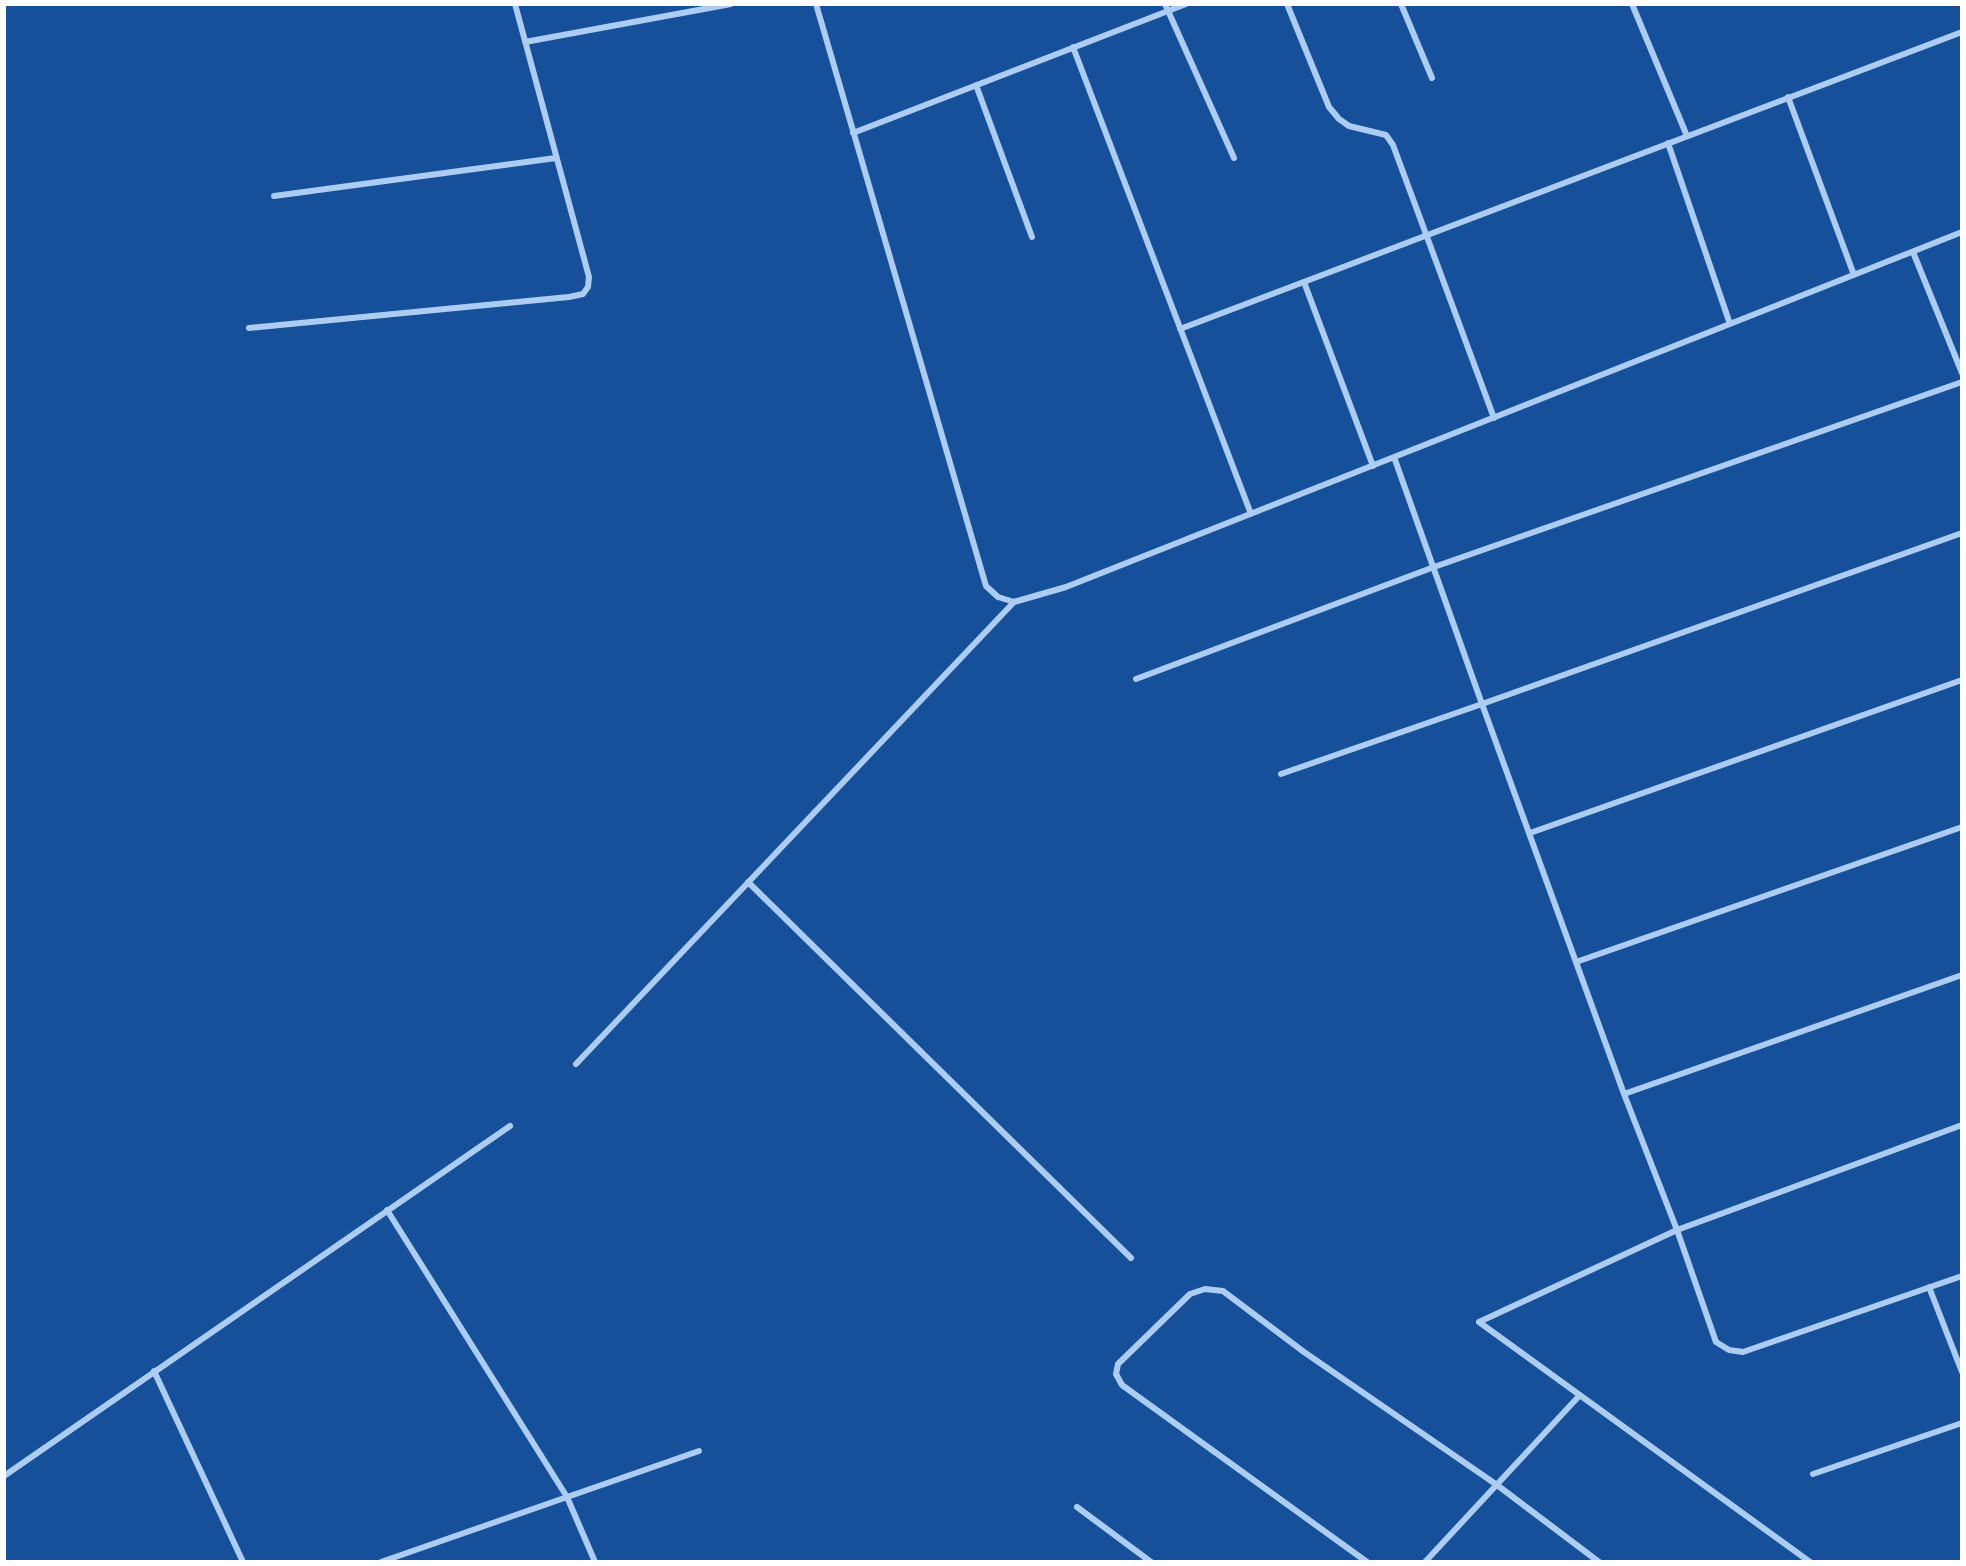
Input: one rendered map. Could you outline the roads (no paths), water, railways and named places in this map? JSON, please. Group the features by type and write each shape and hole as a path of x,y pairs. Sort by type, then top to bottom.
{"street":[{"path":"249,328 583,294 588,287 589,277 515,4"},
{"path":"525,42 731,4"},
{"path":"816,4 986,586 998,597 1014,602"},
{"path":"1165,4 1234,158"},
{"path":"853,133 1186,4"},
{"path":"1287,4 1329,107 1339,119 1349,126 1386,135 1393,145 1494,418"},
{"path":"1401,4 1431,78"},
{"path":"1632,4 1687,136"},
{"path":"1180,329 1962,32"},
{"path":"1073,47 1251,514"},
{"path":"976,85 1032,237"},
{"path":"1788,97 1854,275"},
{"path":"1668,143 1730,324"},
{"path":"274,196 556,158"},
{"path":"576,1064 1014,602 1066,587 1962,232"},
{"path":"1913,252 1962,373"},
{"path":"1304,282 1373,466"},
{"path":"1136,679 1434,567 1962,382"},
{"path":"1394,457 1716,1342 1729,1350 1743,1352 1962,1276"},
{"path":"1281,774 1962,533"},
{"path":"1530,834 1962,680"},
{"path":"1576,962 1962,826"},
{"path":"748,882 1131,1258"},
{"path":"1624,1094 1962,975"},
{"path":"1810,1562 1479,1322 1677,1230 1962,1125"},
{"path":"4,1476 510,1126"},
{"path":"387,1210 567,1497 595,1562"},
{"path":"1929,1287 1962,1372"},
{"path":"1367,1562 1122,1385 1116,1374 1118,1364 1190,1294 1205,1289 1223,1291 1304,1352 1497,1485 1599,1562"},
{"path":"154,1371 243,1562"},
{"path":"1425,1562 1580,1395"},
{"path":"1813,1474 1962,1423"},
{"path":"381,1562 699,1451"},
{"path":"1077,1507 1151,1562"}]}
